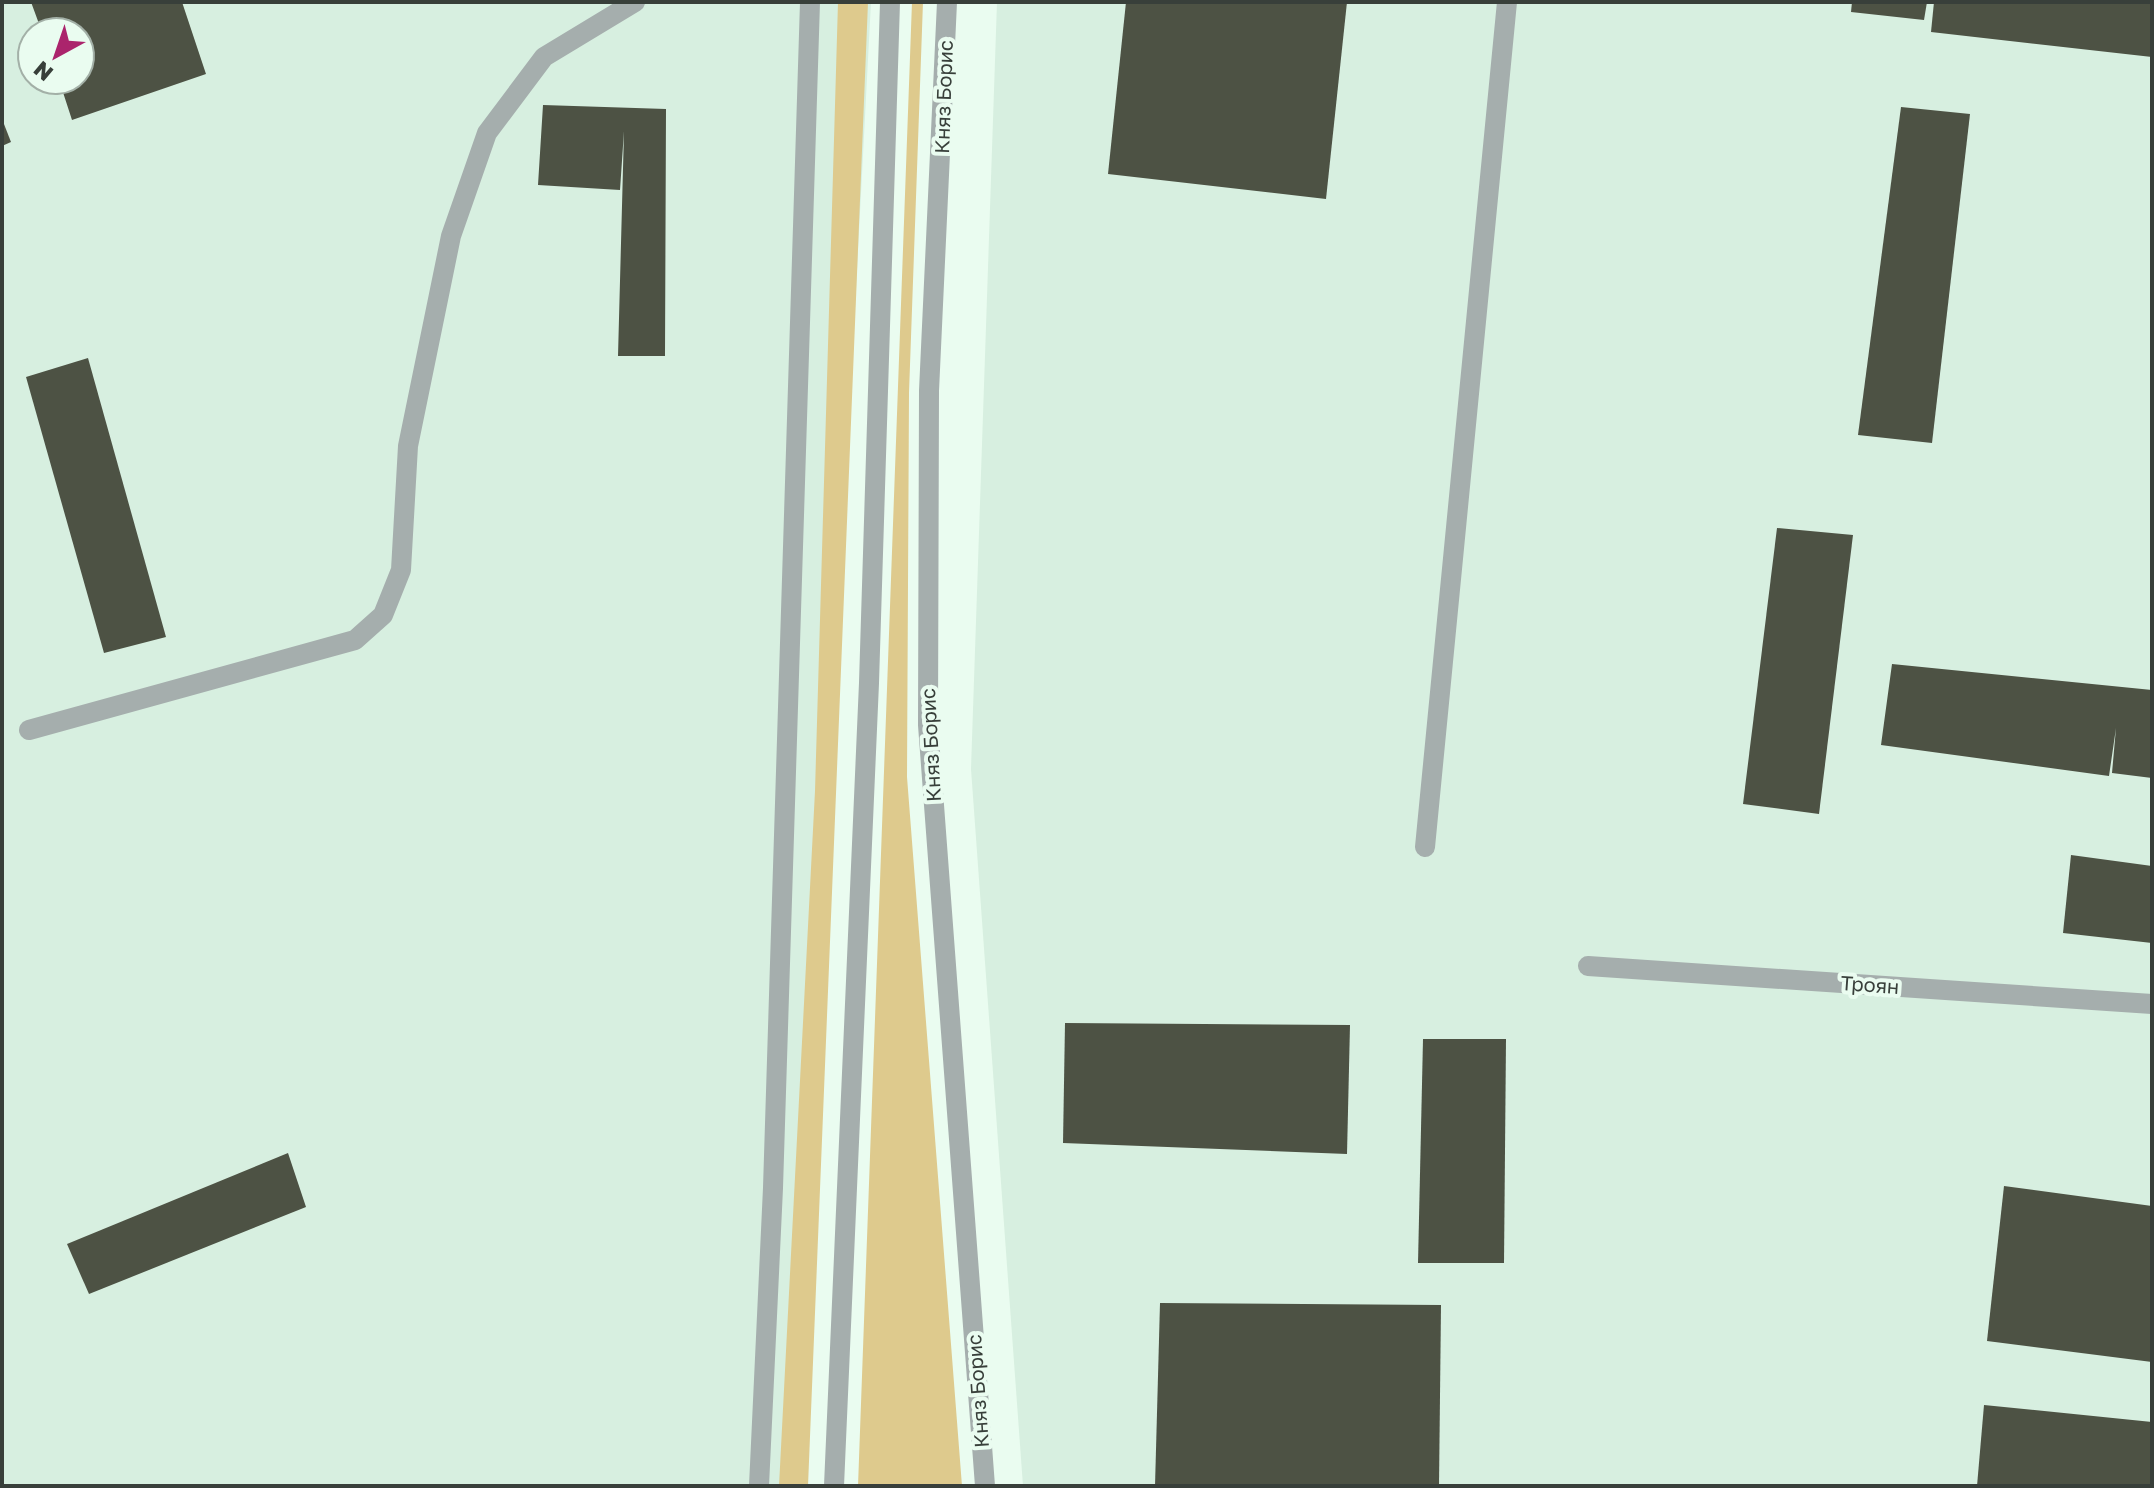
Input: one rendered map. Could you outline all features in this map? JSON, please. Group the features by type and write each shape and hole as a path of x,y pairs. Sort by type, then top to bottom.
{"street":[{"path":"29,730 355,640 383,615 401,570 408,446 451,236 487,133 544,57 635,2"},
{"path":"759,1486 773,1172 810,2"},
{"path":"834,1486 869,683 890,2"},
{"name":"Княз Борис","path":"947,2 929,391 928,725 985,1486"},
{"path":"1425,847 1507,2"},
{"name":"Троян","path":"1588,966 2152,1004"}],"shaded area":[{"path":"2,2 871,2 825,882 787,1486 2,1486"},
{"path":"838,2 868,2 808,1486 779,1486 815,791"},
{"path":"912,2 923,2 909,393 907,777 962,1486 858,1486"},
{"path":"997,2 2152,2 2152,1486 1023,1486 971,769"}],"building":[{"path":"31,2 182,2 206,74 72,120 64,96 96,96 96,16 36,16"},
{"path":"1126,2 1347,2 1326,199 1108,174"},
{"path":"1852,2 1927,2 1924,20 1851,12"},
{"path":"1934,2 2152,4 2152,57 1931,32"},
{"path":"543,105 666,109 665,356 618,356 624,131 620,190 538,185"},
{"path":"1901,107 1970,114 1932,443 1858,435"},
{"path":"2,119 11,142 2,146"},
{"path":"88,358 166,637 104,653 26,377"},
{"path":"1777,528 1853,535 1819,814 1743,804"},
{"path":"1892,664 2152,690 2152,778 2112,773 2116,728 2109,776 1881,745"},
{"path":"2071,855 2152,866 2152,943 2063,933"},
{"path":"1065,1023 1350,1025 1347,1154 1063,1143"},
{"path":"1423,1039 1506,1039 1504,1263 1418,1263"},
{"path":"288,1153 306,1207 89,1294 67,1244"},
{"path":"2004,1186 2152,1206 2152,1362 1987,1341"},
{"path":"1160,1303 1441,1305 1439,1486 1155,1486"},
{"path":"1984,1405 2152,1422 2152,1486 1977,1486"}]}
